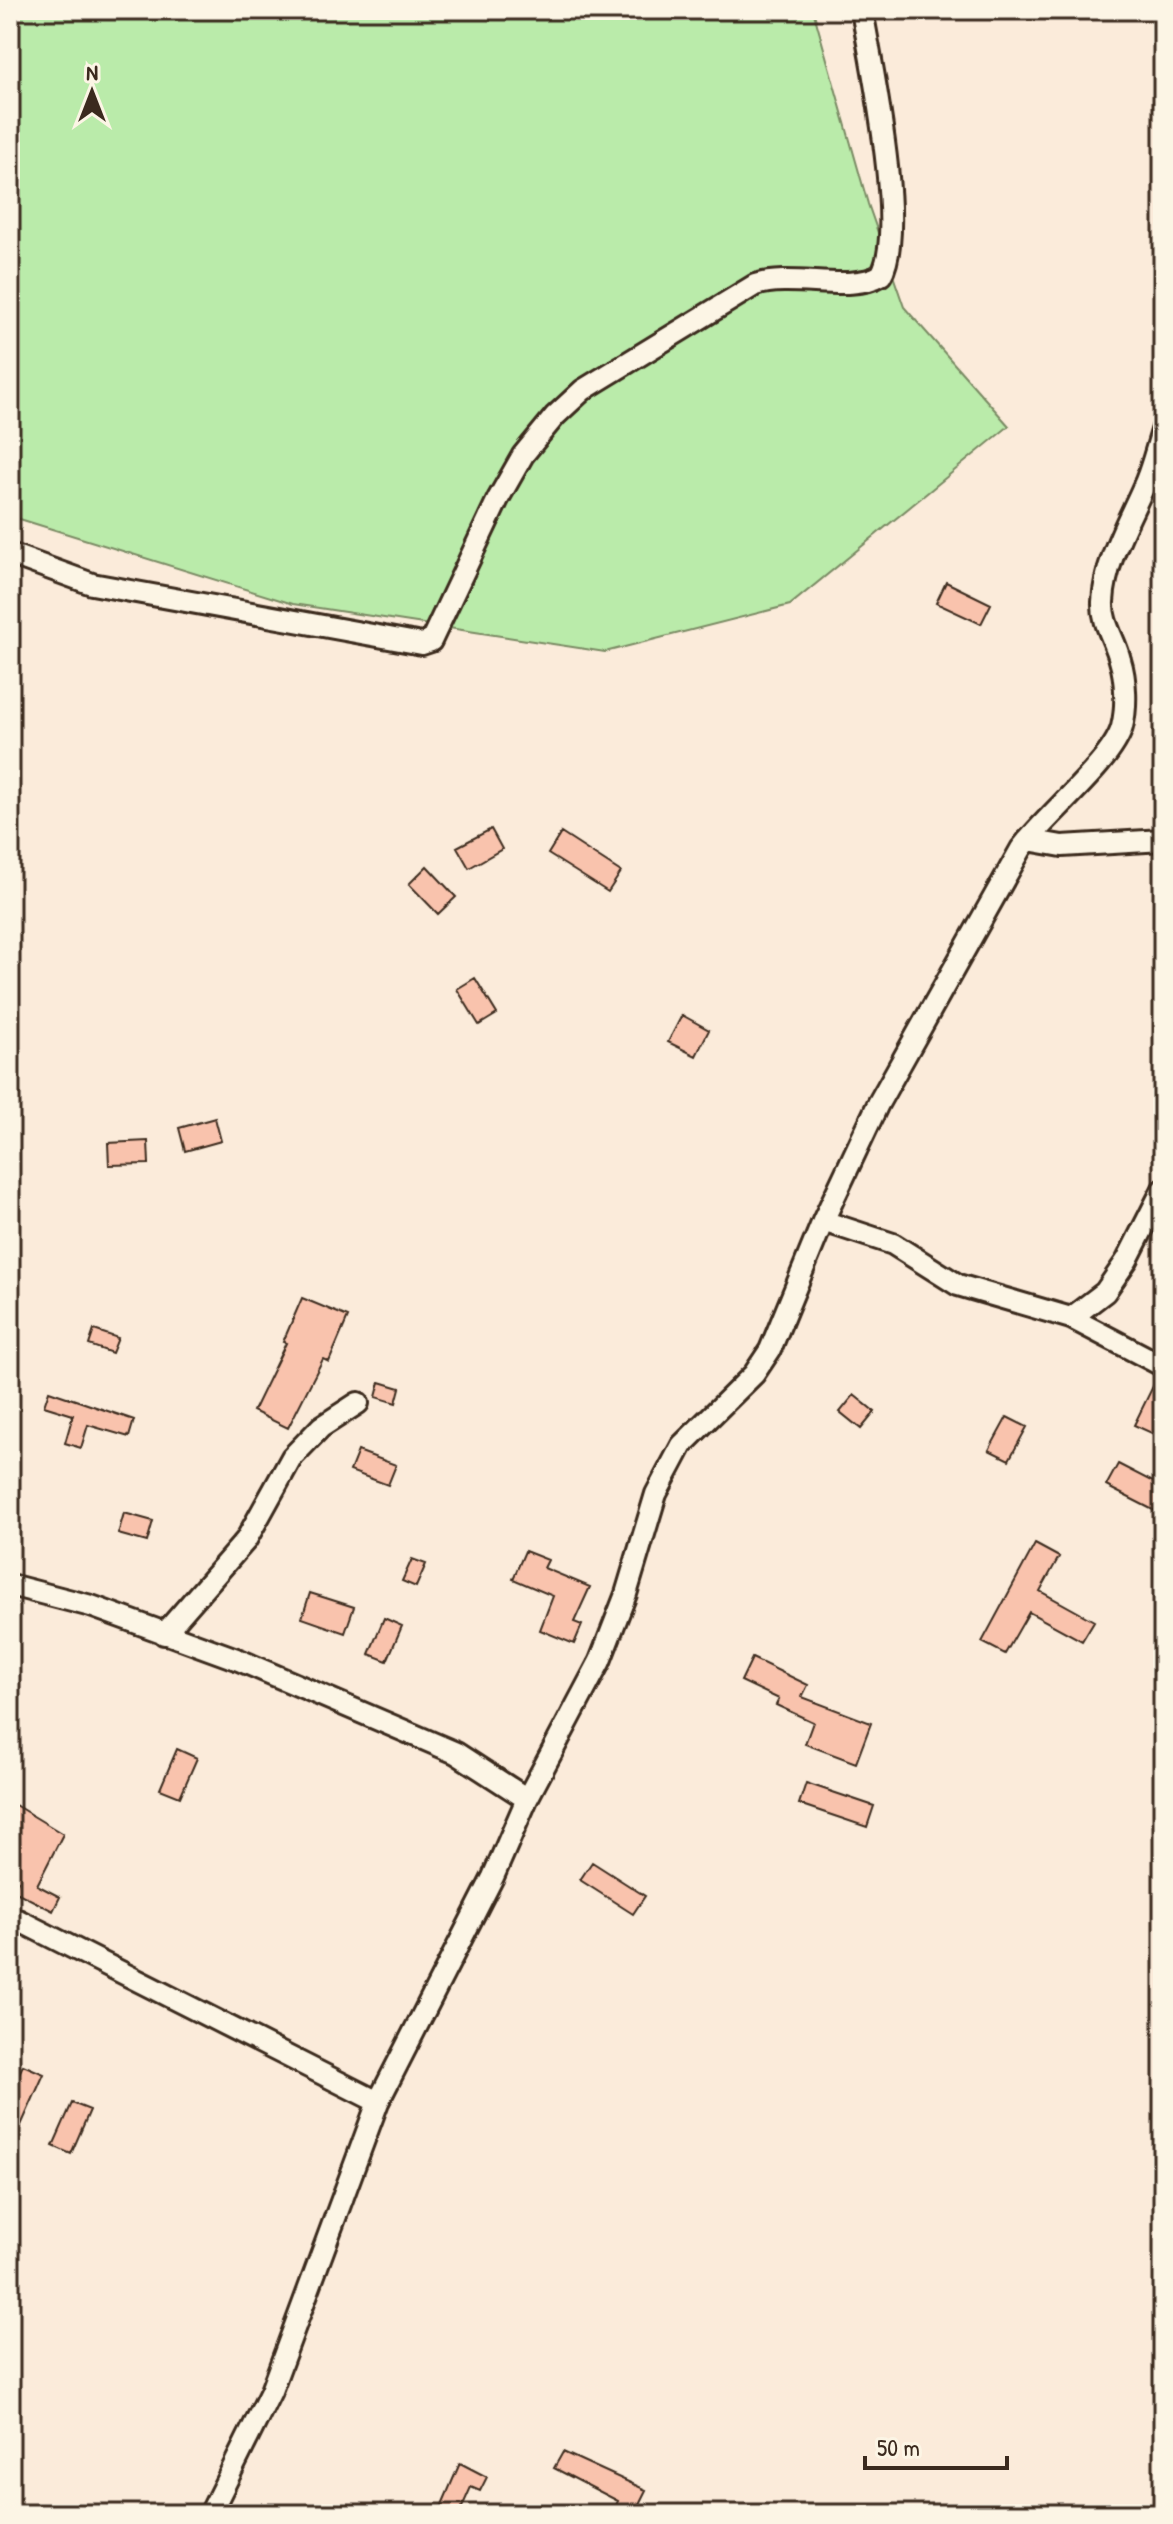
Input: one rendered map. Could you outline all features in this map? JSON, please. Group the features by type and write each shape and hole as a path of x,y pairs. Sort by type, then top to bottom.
{"street":[{"path":"10,554 92,584 275,615 331,630 422,644 431,641 523,455 555,416 583,390 755,285 786,280 865,281 881,275 889,241 886,149 862,10"},
{"path":"210,2514 271,2391 378,2102 493,1877 527,1799 600,1661 626,1594 656,1494 682,1445 754,1374 770,1350 823,1221 878,1104 1028,840 1109,754 1122,728 1124,679 1120,659 1103,617 1103,598 1117,546 1146,480 1163,428"},
{"path":"1028,840 1062,846 1163,840"},
{"path":"1071,1318 1105,1292 1127,1260 1163,1189"},
{"path":"823,1221 893,1244 958,1285 1071,1318 1163,1366"},
{"path":"164,1634 246,1540 292,1457 321,1427 358,1403"},
{"path":"10,1585 91,1606 239,1660 456,1753 527,1799"},
{"path":"10,1916 378,2102"}],"green space":[{"path":"10,10 813,10 868,204 904,307 1009,426 790,605 605,652 293,604 10,516"}],"building":[{"path":"946,582 991,604 981,624 936,603"},
{"path":"491,829 502,849 469,868 457,847"},
{"path":"561,833 621,872 608,892 548,854"},
{"path":"427,866 456,897 438,914 409,884"},
{"path":"475,978 497,1014 479,1025 457,989"},
{"path":"682,1015 709,1030 696,1056 668,1042"},
{"path":"215,1118 221,1141 185,1151 179,1128"},
{"path":"148,1141 149,1164 109,1165 108,1143"},
{"path":"302,1298 348,1317 329,1362 323,1359 288,1428 253,1411 286,1343 283,1342"},
{"path":"94,1330 118,1338 112,1353 89,1345"},
{"path":"1157,1378 1163,1379 1163,1421 1156,1435 1134,1425"},
{"path":"380,1382 400,1388 396,1403 376,1397"},
{"path":"49,1391 134,1420 129,1437 88,1425 81,1448 65,1443 73,1415 44,1406"},
{"path":"854,1395 875,1412 861,1429 840,1412"},
{"path":"1007,1417 1027,1427 1009,1460 989,1450"},
{"path":"358,1451 396,1465 388,1485 350,1471"},
{"path":"1118,1464 1163,1487 1163,1515 1106,1486"},
{"path":"124,1513 153,1521 147,1542 118,1534"},
{"path":"1035,1544 1059,1557 1040,1591 1094,1621 1082,1641 1029,1612 1005,1654 982,1642"},
{"path":"525,1551 548,1560 544,1568 590,1587 574,1622 582,1625 574,1644 540,1630 553,1596 513,1579"},
{"path":"412,1559 426,1564 416,1587 402,1581"},
{"path":"310,1593 354,1607 345,1633 302,1618"},
{"path":"384,1618 402,1626 387,1661 369,1654"},
{"path":"752,1658 808,1685 802,1697 871,1723 856,1763 805,1744 813,1722 776,1705 779,1699 741,1681"},
{"path":"177,1749 197,1758 180,1797 160,1789"},
{"path":"806,1783 874,1806 867,1827 799,1804"},
{"path":"10,1802 63,1834 37,1885 60,1897 53,1911 14,1891 18,1881 10,1877"},
{"path":"592,1862 645,1896 633,1914 580,1880"},
{"path":"23,2065 44,2074 10,2150 10,2093"},
{"path":"72,2103 90,2110 71,2154 53,2146"},
{"path":"563,2452 646,2490 634,2514 612,2514 618,2501 554,2468"},
{"path":"460,2463 487,2477 480,2491 471,2487 459,2514 438,2514"}]}
